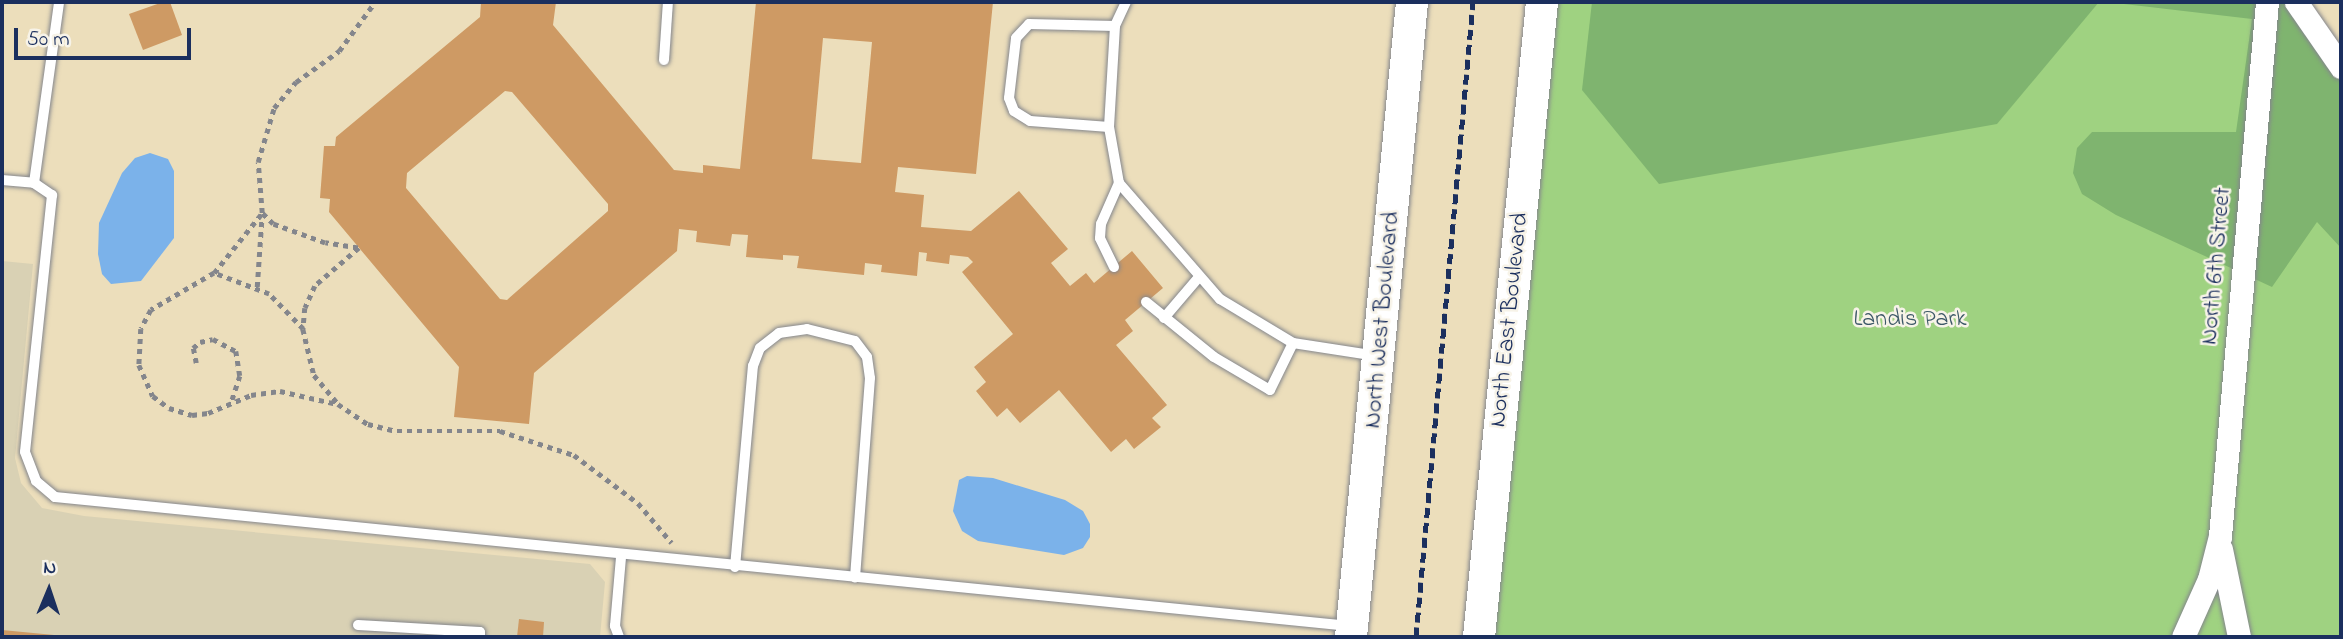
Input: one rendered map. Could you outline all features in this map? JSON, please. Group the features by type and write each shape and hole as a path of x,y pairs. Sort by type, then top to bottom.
{"main road":[{"name":"North West Boulevard","path":"1352,632 1412,2"},
{"name":"North East Boulevard","path":"1479,637 1542,2"}],"street":[{"name":"North 6th Street","path":"2183,637 2209,579 2220,536 2267,2"},
{"path":"2296,2 2341,67"},
{"name":"North 6th Street","path":"2220,536 2239,637"}],"lane":[{"path":"34,183 60,2"},
{"path":"664,60 668,2"},
{"path":"1126,2 1115,26 1108,127 1119,183 1198,278 1220,299 1293,343 1380,356"},
{"path":"1108,127 1030,121 1014,111 1009,98 1016,38 1029,24 1115,26"},
{"path":"2,180 34,183 52,195 25,452 36,481 55,498 621,557 855,577 1352,632"},
{"path":"1114,267 1100,238 1101,224 1119,183"},
{"path":"1164,318 1198,278"},
{"path":"1146,302 1214,357 1270,390 1293,343"},
{"path":"734,567 753,366 760,348 779,333 807,329 855,341 867,357 870,378 855,577"},
{"path":"619,637 615,626 621,557"},
{"path":"358,625 480,632 480,637"}],"path":[{"path":"257,287 262,213 258,162 274,108 296,82 339,51 375,2"},
{"path":"262,213 214,273 151,310 141,328 139,365 153,397 169,408 191,415 208,413 232,401 280,391 338,404"},
{"path":"262,213 285,230 359,248 315,286 305,307 303,329 314,375 338,404 368,424 397,431 500,430 574,455 638,503 688,563"},
{"path":"214,273 257,287 303,329"},
{"path":"196,363 193,348 200,342 213,339 236,351 240,376 232,401"}],"shaded area":[{"path":"2,261 33,264 15,458 21,483 42,508 84,516 590,564 605,582 600,637 2,637"}],"green space":[{"name":"Landis Park","path":"1542,2 2296,2 2341,66 2341,637 1479,637"},
{"path":"1592,2 2099,2 1997,124 1659,184 1582,90"},
{"path":"2107,2 2297,2 2341,66 2341,248 2317,222 2272,287 2116,215 2082,194 2073,173 2077,148 2092,132 2236,132 2252,19"}],"water":[{"path":"150,153 168,159 174,171 174,238 141,281 111,284 102,274 98,254 99,223 122,173 135,158"},
{"path":"967,476 993,478 1065,500 1083,511 1090,524 1090,537 1083,548 1064,555 978,541 962,531 953,511 959,480"}],"building":[{"path":"170,2 182,35 143,50 129,14"},
{"path":"481,2 556,2 553,25 674,170 703,173 703,165 740,169 756,2 993,2 976,174 898,167 895,192 924,195 921,227 971,231 1019,191 1068,249 1051,263 1070,286 1086,273 1094,283 1132,251 1163,288 1125,320 1133,331 1116,345 1167,405 1152,418 1161,427 1134,449 1126,439 1111,452 1059,390 1020,423 1007,408 997,417 976,391 986,382 974,367 1013,334 962,272 973,262 968,257 950,255 949,264 926,261 927,253 919,252 917,276 881,272 882,265 865,263 864,275 797,268 799,256 783,255 783,260 746,257 748,235 732,234 730,246 696,242 697,231 679,229 677,251 534,373 529,424 454,417 459,367 329,212 330,199 320,198 324,146 335,146 336,137 480,17","holes":["823,38 872,42 861,163 812,159","505,91 512,92 608,204 608,211 507,300 500,299 406,188 407,173"]},
{"path":"519,619 544,622 543,637 517,637"},
{"path":"2,630 54,635 54,637 2,637"}],"railway":[{"path":"1416,637 1473,2"}]}
